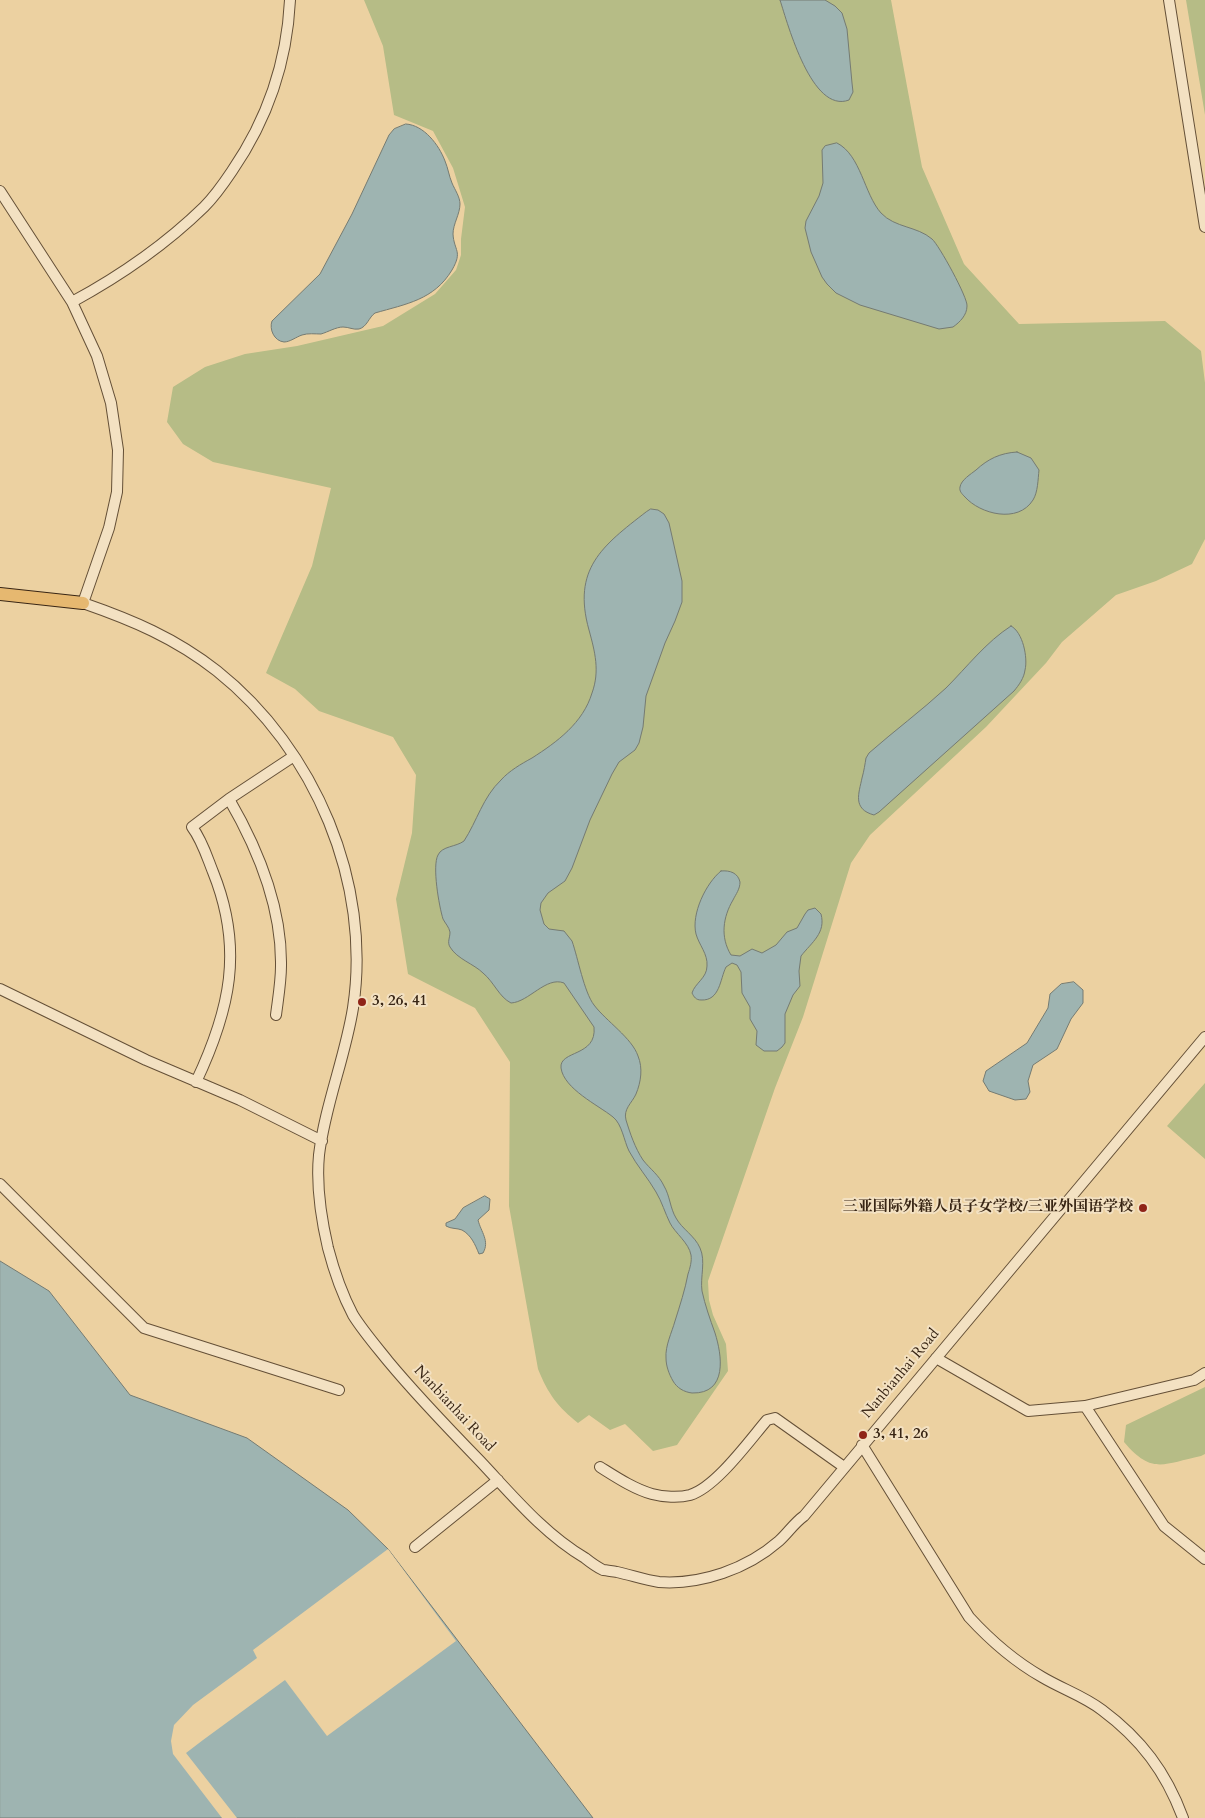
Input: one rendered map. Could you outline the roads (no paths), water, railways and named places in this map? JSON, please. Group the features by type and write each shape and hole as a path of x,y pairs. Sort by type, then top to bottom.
{"main road":[{"name":"Nanbianhai Road","path":"0,594 83,603"}],"street":[{"path":"72,302 104,284 156,249 206,205 225,181 245,152 272,98 283,57 289,22 290,0"},
{"path":"1169,0 1205,227"},
{"path":"0,191 72,302 97,356 111,403 118,450 117,492 109,528 83,603"},
{"name":"Nanbianhai Road","path":"83,603 152,629 183,647 216,670 240,692 272,727 294,756 318,798 332,829 354,908 357,955 353,1005 346,1044 328,1111 319,1156 318,1193 327,1246 338,1281 354,1315 368,1337 403,1379 528,1511 568,1548 604,1570 658,1582 681,1582 728,1571 759,1555 780,1540 804,1516 1205,1037"},
{"path":"196,1082 222,1019 228,994 231,957 230,932 220,888 201,842 192,828 229,799 294,756"},
{"path":"229,799 252,842 272,895 278,929 281,966 276,1016"},
{"path":"0,989 146,1060 240,1100 322,1141"},
{"path":"0,1184 144,1328 339,1390"},
{"path":"936,1358 1028,1412 1085,1406 1194,1380 1205,1373"},
{"path":"1085,1406 1164,1526 1205,1559"},
{"path":"600,1467 623,1481 652,1494 677,1497 690,1495 703,1489 725,1468 767,1420 775,1418 844,1468"},
{"path":"862,1445 969,1617 985,1635 1012,1658 1043,1678 1073,1692 1101,1709 1126,1730 1148,1752 1169,1788 1183,1818"},
{"path":"415,1546 498,1480"}],"water":[{"path":"780,0 825,0 842,13 847,29 853,92 849,100 836,101 824,94 813,81 796,46"},
{"path":"406,124 419,128 435,143 446,164 459,199 460,208 453,234 457,259 452,270 437,288 428,294 408,303 375,313 359,329 340,327 321,334 302,335 286,342 280,341 272,331 272,321 320,274 352,214 389,135 394,129"},
{"path":"837,143 852,156 870,196 881,213 893,222 926,235 936,243 966,301 966,312 963,318 953,327 939,329 860,305 836,293 822,277 811,252 805,228 806,221 819,196 823,183 822,150 825,146"},
{"path":"1017,452 1031,458 1039,470 1036,493 1033,500 1026,507 1018,512 1009,514 989,512 972,503 962,494 960,488 966,477 1000,455"},
{"path":"651,509 658,510 664,514 669,523 682,581 682,602 646,696 643,727 639,743 635,750 619,762 590,820 572,868 565,881 548,893 541,903 540,910 544,924 549,929 564,931 572,941 584,984 594,1005 625,1036 635,1049 640,1061 641,1075 636,1094 628,1106 625,1116 629,1130 643,1160 662,1182 676,1218 695,1240 702,1253 702,1291 717,1342 720,1372 712,1387 704,1392 692,1393 686,1392 675,1383 668,1370 666,1358 668,1344 690,1267 690,1251 672,1227 656,1192 635,1162 616,1120 582,1096 563,1076 562,1062 590,1044 594,1027 564,983 551,983 518,1002 511,1003 503,997 483,973 457,955 449,945 450,932 441,913 436,877 436,860 438,855 446,848 464,841 489,794 495,787 511,771 541,752 568,731 576,723 588,704 596,677 596,669 595,654 585,609 585,591 588,575 604,548 630,524"},
{"path":"1011,626 1019,634 1024,646 1026,659 1024,676 1016,689 879,812 874,815 862,809 859,795 866,758 869,753 946,688 985,647"},
{"path":"721,871 733,873 740,882 739,889 727,913 724,927 725,941 731,955 740,956 752,949 762,953 776,945 787,932 797,928 808,910 815,908 821,914 822,927 820,932 801,956 800,986 793,995 785,1014 785,1043 777,1051 764,1051 756,1045 757,1031 750,1019 750,1007 742,993 741,972 737,965 732,963 726,967 716,993 712,997 699,1000 692,993 705,974 707,966 706,957 696,934 695,926 698,908 705,891 715,876"},
{"path":"1074,982 1083,990 1083,1003 1071,1019 1057,1049 1033,1065 1028,1081 1030,1092 1026,1099 1015,1100 989,1091 983,1081 986,1071 1027,1043 1048,1008 1050,994 1061,984"},
{"path":"485,1196 490,1199 489,1210 478,1220 486,1244 483,1253 479,1254 468,1234 462,1230 446,1226 446,1223 455,1219 463,1208"},
{"path":"0,1261 49,1291 130,1395 247,1438 348,1510 388,1549 593,1818 0,1818"}],"place":[{"name":"3, 26, 41","path":"362,1002"},
{"name":"三亚国际外籍人员子女学校/三亚外国语学校","path":"1143,1208"},
{"name":"3, 41, 26","path":"863,1435"}]}
